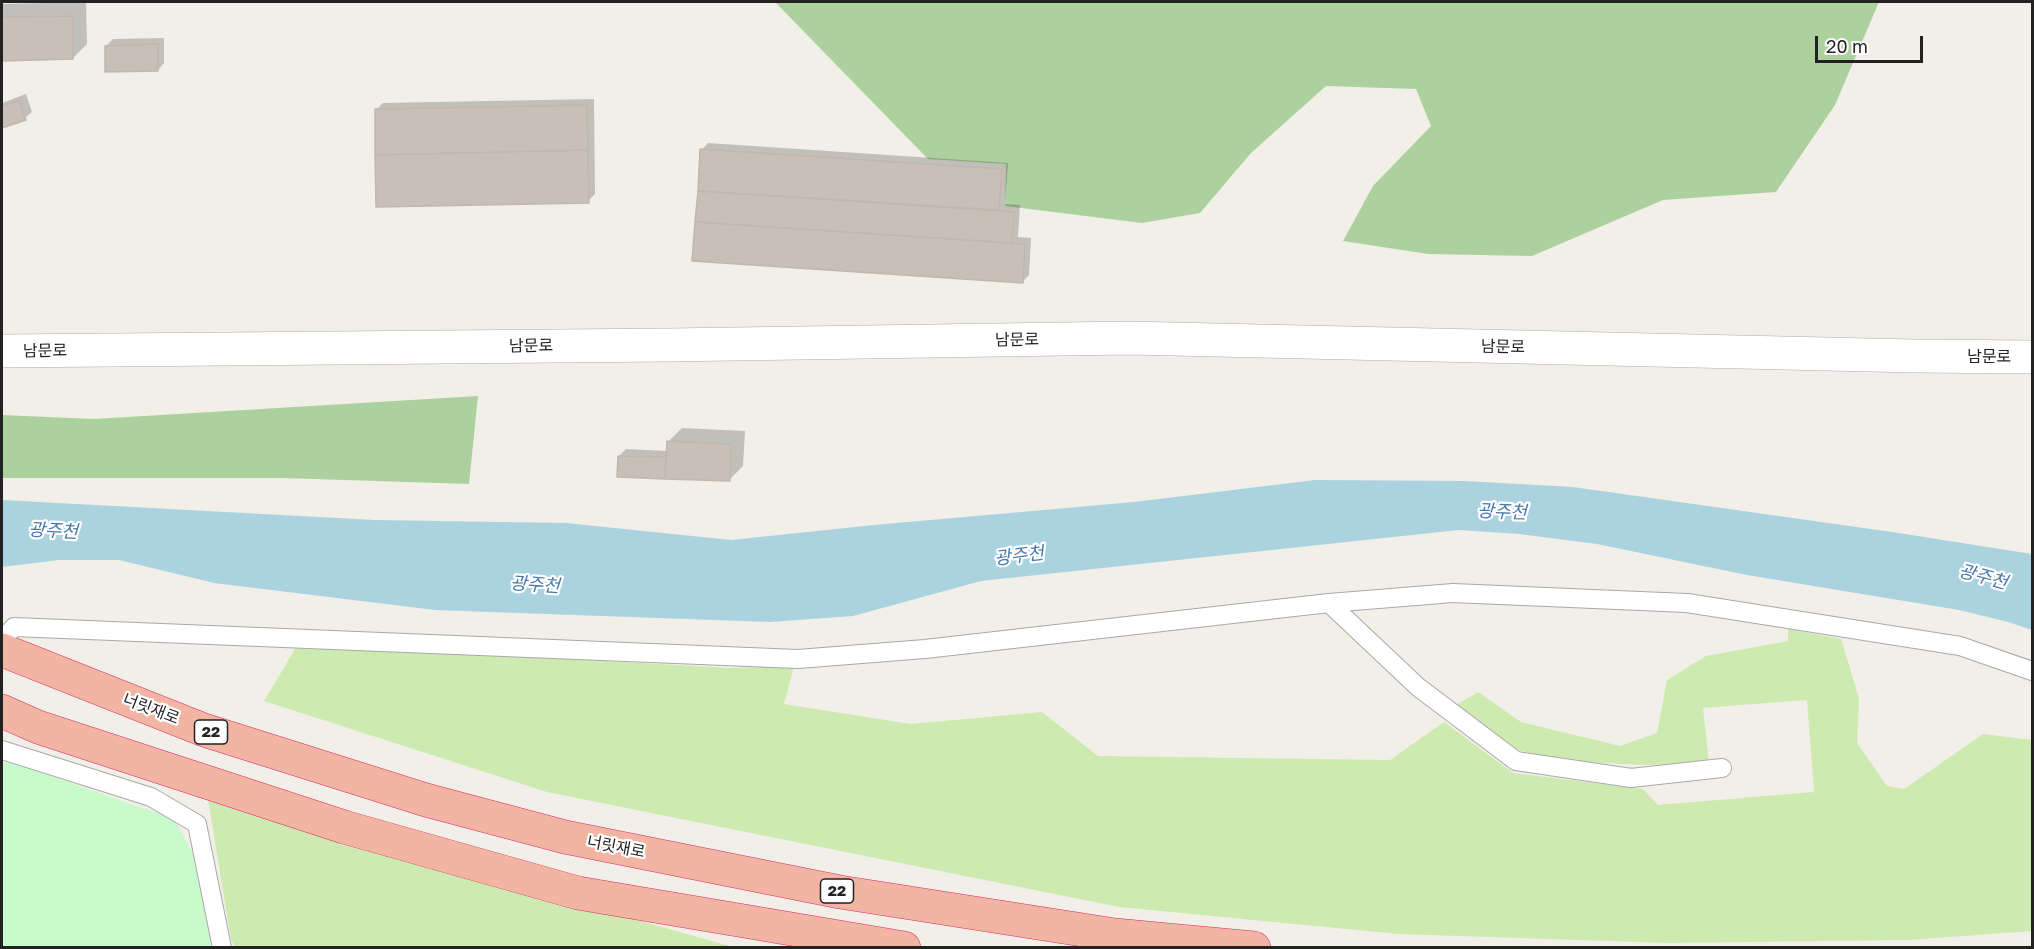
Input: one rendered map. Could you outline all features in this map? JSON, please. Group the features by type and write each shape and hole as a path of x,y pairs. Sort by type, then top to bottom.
{"highway":[{"name":"너릿재로","path":"2,650 204,730 426,800 565,837 840,892 1115,935 1254,948"},
{"path":"2,711 38,727 344,827 578,893 904,948"}],"street":[{"name":"남문로","path":"2,351 1129,338 2032,357"}],"lane":[{"path":"2,640 14,627 798,659 926,649 1329,603 1453,593 1687,603 1960,646 2032,671"},
{"path":"1329,603 1418,687 1516,761 1631,778 1722,768"},
{"path":"2,750 151,797 197,824 222,948"}],"green space":[{"path":"775,2 1879,2 1835,105 1776,192 1663,200 1532,256 1428,254 1343,241 1373,186 1431,126 1416,89 1326,86 1251,153 1200,213 1142,223 1005,206 1006,164 928,159"},
{"path":"478,396 469,484 282,478 2,478 2,415 94,419"},
{"path":"1788,629 1841,639 1859,698 1857,743 1887,786 1904,789 1983,734 2032,740 2032,931 1909,940 1668,943 1398,934 1119,907 547,792 264,701 298,644 729,668 794,666 784,704 911,724 1042,712 1098,756 1390,760 1444,722 1513,773 1643,789 1658,805 1814,792 1807,700 1703,708 1709,763 1648,765 1556,761 1513,748 1454,706 1478,692 1521,722 1620,746 1657,733 1667,680 1706,656 1788,641"},
{"path":"2,763 14,763 174,819 193,854 211,938 210,947 2,948"},
{"path":"208,799 733,947 235,947 231,940"}],"water":[{"name":"광주천","path":"1315,480 1464,481 1573,487 2032,554 2032,630 1959,610 1747,575 1597,544 1519,534 1459,530 981,581 853,616 770,622 435,610 214,583 119,560 59,560 2,567 2,500 375,520 566,523 731,540 1134,502"}],"building":[{"path":"73,16 73,59 2,61 2,17"},
{"path":"158,44 158,71 105,72 105,46"},
{"path":"19,100 26,120 2,128 2,106"},
{"path":"587,105 588,150 375,155 375,109"},
{"path":"700,149 1002,169 999,210 698,191"},
{"path":"588,150 589,203 376,207 375,155"},
{"path":"698,191 1014,212 1012,243 695,222"},
{"path":"695,222 1025,244 1023,283 692,261"},
{"path":"667,441 731,444 730,481 665,479"},
{"path":"618,456 666,457 665,479 617,477"}]}
